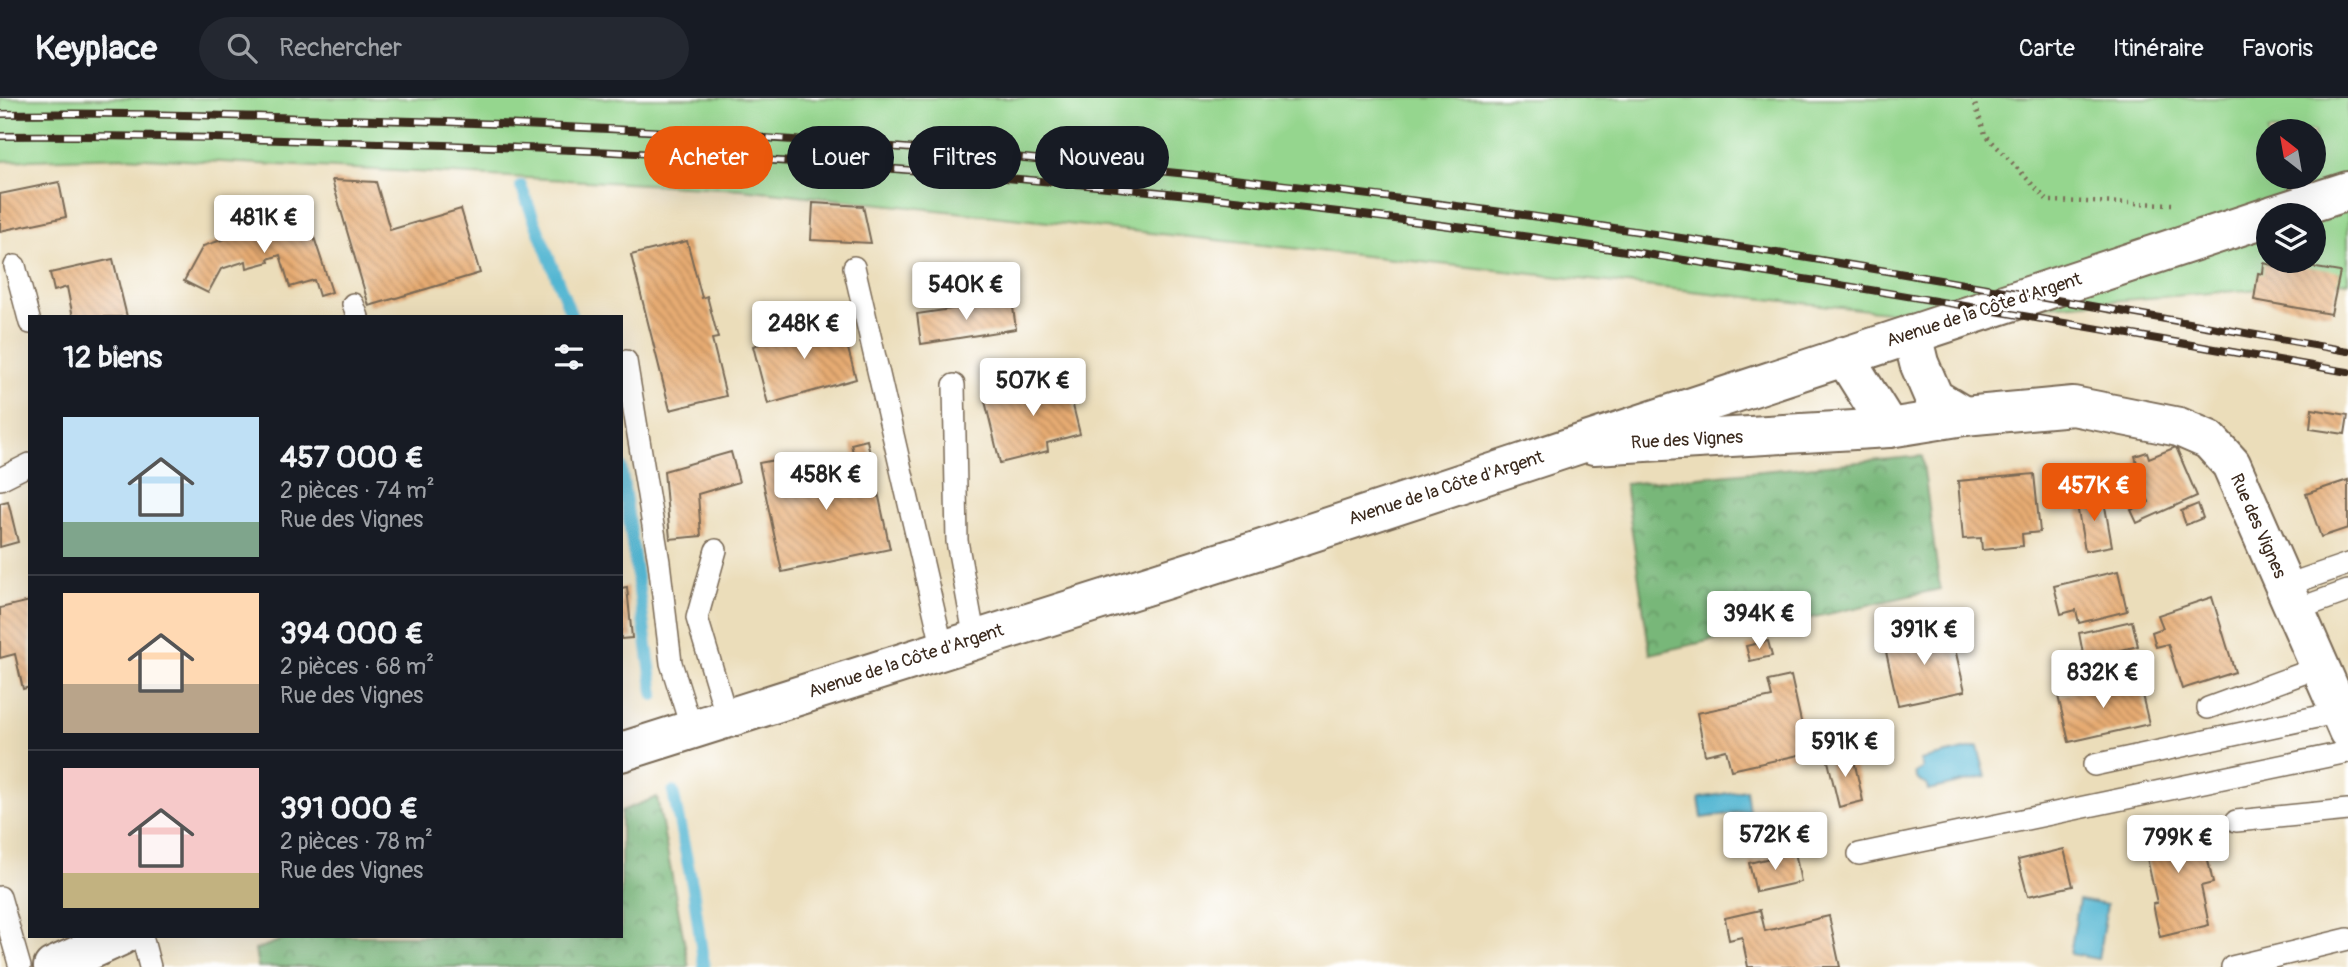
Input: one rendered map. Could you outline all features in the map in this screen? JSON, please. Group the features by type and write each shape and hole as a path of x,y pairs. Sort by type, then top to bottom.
{"main road":[{"path":"2310,203 2348,191"},
{"name":"Avenue de la Côte d'Argent","path":"623,751 1259,550 2256,221"},
{"path":"1912,334 1919,363 1934,398 1964,416"},
{"path":"1844,356 1889,428"},
{"name":"Rue des Vignes","path":"1568,447 1889,428 1964,416 2073,406 2179,428 2209,440 2231,464 2344,722"},
{"path":"53,967 104,940"}],"lane":[{"path":"15,266 28,315"},
{"path":"854,267 959,645"},
{"path":"626,361 659,562 671,663 710,724"},
{"path":"954,385 959,645"},
{"path":"0,479 28,465"},
{"path":"710,724 697,618 716,550"},
{"path":"2289,598 2348,564"},
{"path":"2289,598 2348,591"},
{"path":"2208,708 2320,667"},
{"path":"2094,765 2344,722"},
{"path":"1859,854 2348,752"},
{"path":"2236,821 2348,810"},
{"path":"0,897 20,967"},
{"path":"143,938 150,967"},
{"path":"2232,967 2348,939"}],"path":[{"path":"1973,98 1985,134 2048,201 2180,204"}],"green space":[{"path":"0,98 2348,98 2348,282 1924,316 742,189 773,189 773,126 644,126 644,184 125,157 0,161"},
{"path":"1922,456 1940,589 1650,654 1625,484"},
{"path":"657,797 689,967 258,967 255,950 287,938 623,938 623,810"}],"water":[{"path":"1978,747 1986,777 1928,790 1927,785 1918,780 1915,773 1923,768 1920,760"},
{"path":"1746,790 1749,811 1702,818 1699,798"},
{"path":"2079,900 2107,905 2098,959 2070,954"}],"building":[{"path":"332,180 376,182 390,230 461,209 480,273 369,306"},
{"path":"59,182 66,217 0,231 0,194"},
{"path":"813,203 863,206 871,243 811,240"},
{"path":"287,215 292,231 310,225 332,292 319,296 314,280 290,287 280,255 268,259 269,262 247,268 246,261 221,269 208,293 184,281 203,246 237,235 236,231"},
{"path":"687,241 702,298 707,296 718,338 712,339 726,396 670,410 631,255"},
{"path":"113,259 127,315 73,315 67,287 54,291 50,273"},
{"path":"2326,270 2340,272 2331,314 2254,300 2258,273 2326,273"},
{"path":"1012,300 1016,329 921,344 917,314"},
{"path":"802,310 808,331 841,322 856,379 768,404 753,346 797,334 791,314"},
{"path":"1064,369 1080,434 1047,443 1048,451 1000,463 985,401 1042,386 1040,376"},
{"path":"2312,409 2348,415 2345,434 2310,429"},
{"path":"867,440 890,549 782,572 759,463 775,460 779,476 855,461 851,444"},
{"path":"2176,447 2197,496 2137,523 2131,510 2149,502 2133,464 2137,463 2135,456 2147,452 2149,458"},
{"path":"731,452 739,482 698,494 701,536 670,539 664,471"},
{"path":"2034,474 2040,532 2022,534 2023,546 1982,550 1981,538 1963,539 1958,481"},
{"path":"2348,480 2348,528 2321,537 2306,494"},
{"path":"2103,495 2112,546 2085,551 2076,499"},
{"path":"8,501 18,542 0,547 0,503"},
{"path":"2198,504 2203,518 2186,525 2181,511"},
{"path":"2118,571 2127,611 2079,623 2076,610 2061,614 2054,586"},
{"path":"627,587 632,638 623,639 623,588"},
{"path":"2212,597 2235,672 2182,689 2168,644 2156,647 2152,632 2163,628 2158,615"},
{"path":"28,601 28,688 23,689 15,654 0,658 0,608"},
{"path":"2132,621 2138,646 2084,659 2079,633"},
{"path":"1950,628 1965,691 1898,705 1884,643"},
{"path":"1768,641 1772,656 1750,661 1746,646"},
{"path":"1791,676 1808,753 1731,770 1726,750 1705,755 1697,713 1772,697 1768,681"},
{"path":"2138,678 2149,724 2069,742 2058,696"},
{"path":"1852,751 1863,801 1839,807 1827,757"},
{"path":"2199,819 2213,883 2201,886 2209,925 2160,937 2153,904 2157,903 2147,858 2143,859 2137,833"},
{"path":"2064,849 2073,886 2028,896 2018,860"},
{"path":"1795,852 1801,882 1756,892 1749,863"},
{"path":"1760,910 1765,931 1829,916 1840,967 1748,967 1742,937 1729,940 1725,918"}],"waterway":[{"path":"521,186 571,315"},
{"path":"623,481 654,695"},
{"path":"673,792 693,889 704,967"}],"railway":[{"path":"0,114 215,116 617,129 890,147 1162,171 1433,203 1663,235 2348,351"},
{"path":"0,136 237,139 644,153 908,170 1171,193 1434,224 1663,257 2348,372"}]}
